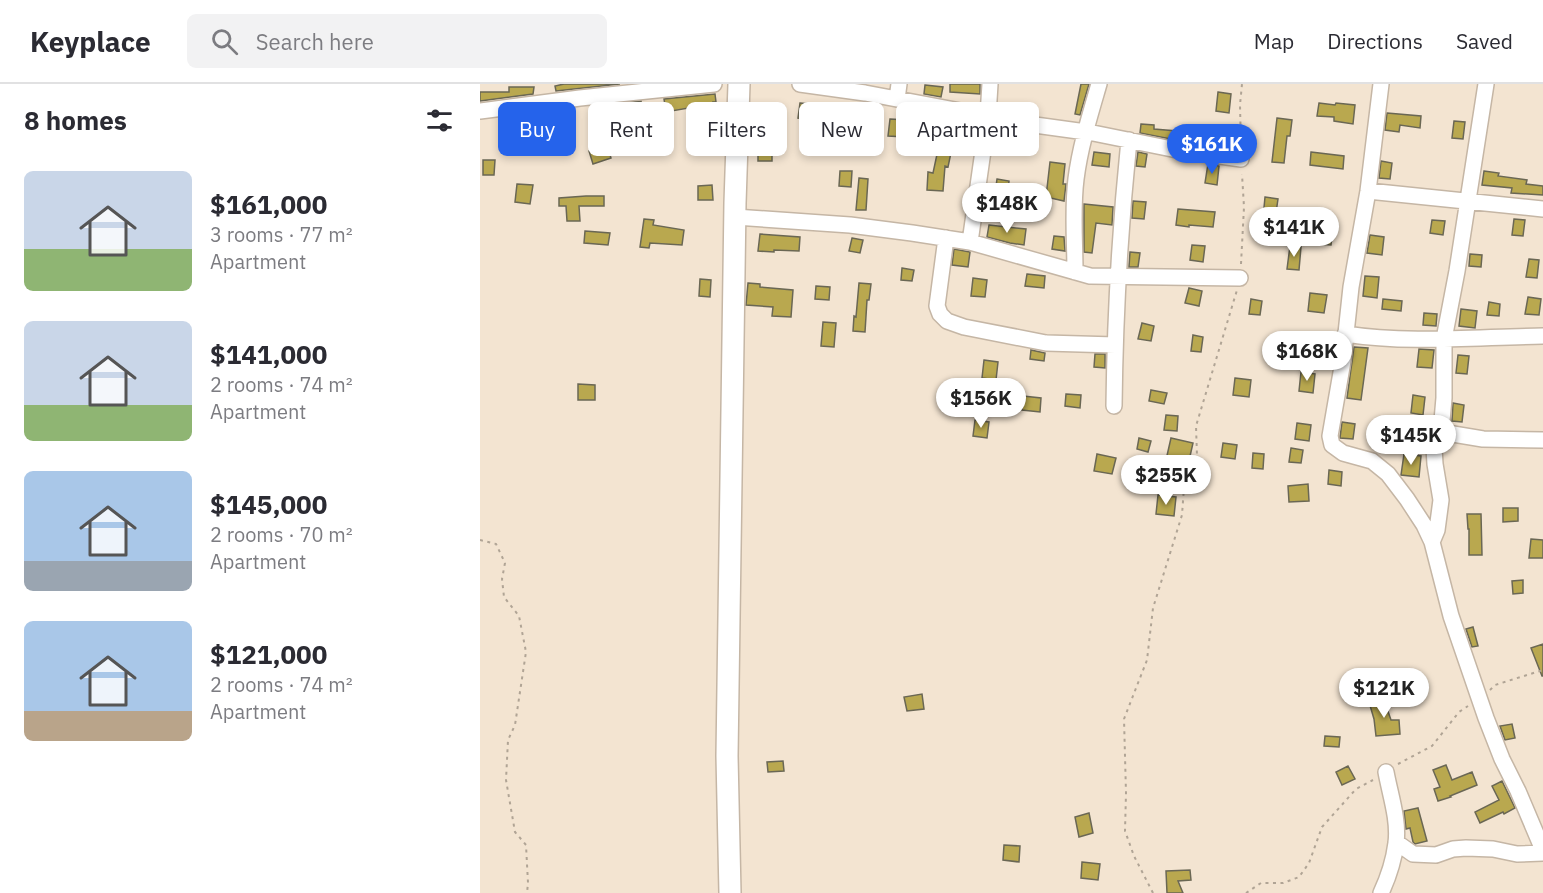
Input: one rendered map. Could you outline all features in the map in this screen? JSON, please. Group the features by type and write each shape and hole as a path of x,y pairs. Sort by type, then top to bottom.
{"main road":[{"path":"730,893 727,756 739,84"}],"street":[{"path":"480,111 714,84"},
{"path":"800,84 898,92 936,102"},
{"path":"989,102 990,84"},
{"path":"1075,272 1076,180 1085,132 1099,84"},
{"path":"1381,84 1368,190 1351,287 1343,361 1330,436 1332,445 1343,453 1371,461 1388,474 1407,499 1432,542 1451,616 1479,698 1502,759 1543,852 1517,854 1493,849 1466,848 1453,849 1436,855 1413,854 1396,842"},
{"path":"1432,542 1437,530 1441,500 1434,448 1441,432 1444,398 1444,339 1486,84"},
{"path":"1039,126 1241,159"},
{"path":"1114,406 1122,214 1129,140"},
{"path":"970,243 982,156"},
{"path":"1368,190 1543,209"},
{"path":"735,218 850,225 946,238 1090,276 1240,278"},
{"path":"946,238 937,306 940,314 947,321 964,327 1046,343 1115,345"},
{"path":"1345,334 1368,337 1444,339 1543,336"},
{"path":"1441,432 1483,438 1543,440"},
{"path":"1381,893 1396,842 1395,815 1386,772"}],"path":[{"path":"1153,893 1134,856 1125,831 1124,719 1147,660 1154,608 1182,514 1184,487 1197,456 1196,426 1240,278 1244,207 1240,105 1242,84"},
{"path":"480,540 496,544 505,563 502,579 504,597 519,616 526,652 515,725 508,740 506,780 515,832 526,844 527,893"},
{"path":"1246,893 1261,883 1284,883 1299,878 1309,863 1322,827 1356,789 1432,746 1459,712 1495,685 1543,670"}],"building":[{"path":"620,84 556,91 555,86"},
{"path":"950,84 980,84 980,94 950,92"},
{"path":"1081,84 1089,84 1080,115 1075,114"},
{"path":"925,85 943,87 941,97 924,94"},
{"path":"509,87 534,87 533,94 480,101 480,92 509,92"},
{"path":"1218,92 1231,94 1229,113 1216,111"},
{"path":"715,94 716,102 686,102 686,108 674,111 674,102 664,102 664,99"},
{"path":"1319,103 1355,105 1353,124 1334,121 1334,117 1317,116"},
{"path":"1387,113 1421,116 1420,128 1400,125 1399,132 1385,130"},
{"path":"1277,118 1292,120 1290,136 1287,136 1284,163 1272,162"},
{"path":"890,119 896,119 896,136 888,136"},
{"path":"1454,121 1465,122 1463,139 1452,138"},
{"path":"1141,124 1154,125 1154,129 1177,131 1176,140 1140,133"},
{"path":"1212,132 1225,134 1224,147 1210,145"},
{"path":"1094,152 1110,154 1109,167 1092,165"},
{"path":"1138,152 1147,154 1145,167 1136,166"},
{"path":"1311,152 1344,156 1343,169 1310,165"},
{"path":"591,156 610,156 611,158 593,164"},
{"path":"758,156 772,156 772,161 758,161"},
{"path":"937,156 950,156 948,167 945,166 943,191 927,190 928,172 933,173"},
{"path":"483,160 495,160 494,175 483,175"},
{"path":"1381,161 1392,163 1390,179 1379,178"},
{"path":"1050,162 1065,164 1064,201 1046,197"},
{"path":"1208,164 1219,166 1217,185 1205,183"},
{"path":"840,171 852,171 851,187 839,186"},
{"path":"1484,171 1499,173 1498,176 1527,180 1526,184 1543,186 1543,195 1511,193 1512,188 1482,185"},
{"path":"859,178 868,179 866,210 856,210"},
{"path":"997,179 1009,181 1007,198 1015,198 1014,209 993,208"},
{"path":"517,184 533,185 530,204 515,202"},
{"path":"712,185 713,200 698,200 698,186"},
{"path":"604,196 604,206 579,206 580,221 567,221 566,206 559,206 559,198"},
{"path":"1265,197 1278,199 1272,240 1261,239"},
{"path":"1133,201 1146,202 1144,219 1132,218"},
{"path":"1084,204 1113,207 1112,225 1096,223 1092,253 1084,252"},
{"path":"1178,209 1215,212 1213,227 1176,225"},
{"path":"644,219 654,220 653,225 684,230 682,245 650,243 649,248 640,247"},
{"path":"1514,219 1525,220 1523,236 1512,235"},
{"path":"1432,220 1445,221 1443,235 1430,233"},
{"path":"989,225 1026,229 1024,245 987,237"},
{"path":"1321,225 1333,227 1331,245 1319,244"},
{"path":"585,231 610,233 608,245 584,243"},
{"path":"760,234 800,237 799,251 758,251"},
{"path":"1370,235 1384,237 1382,255 1367,253"},
{"path":"1054,236 1064,237 1065,251 1052,249"},
{"path":"852,238 863,240 860,253 849,251"},
{"path":"1192,245 1205,246 1203,262 1190,260"},
{"path":"1290,246 1301,247 1299,270 1287,269"},
{"path":"954,249 970,252 968,267 952,265"},
{"path":"1130,252 1140,253 1138,267 1129,267"},
{"path":"1470,254 1482,255 1481,267 1469,266"},
{"path":"1529,259 1539,260 1537,278 1526,277"},
{"path":"902,268 914,270 912,281 901,280"},
{"path":"1027,274 1045,276 1044,288 1025,286"},
{"path":"1365,276 1379,277 1377,298 1363,296"},
{"path":"973,278 987,280 985,297 971,296"},
{"path":"700,279 711,280 710,297 699,296"},
{"path":"748,283 760,284 760,287 793,290 791,317 772,316 773,307 746,305"},
{"path":"859,283 871,284 869,300 867,300 865,332 853,331"},
{"path":"816,286 830,287 829,300 815,299"},
{"path":"1189,288 1202,291 1199,306 1185,303"},
{"path":"1310,293 1327,295 1324,313 1308,311"},
{"path":"1528,297 1541,299 1539,315 1525,314"},
{"path":"1251,299 1262,301 1260,315 1249,314"},
{"path":"1383,299 1402,301 1401,311 1382,309"},
{"path":"1489,302 1500,304 1499,316 1487,315"},
{"path":"1461,309 1477,311 1475,328 1459,326"},
{"path":"1424,313 1437,314 1436,326 1423,325"},
{"path":"823,322 836,323 834,347 821,346"},
{"path":"1142,323 1154,326 1151,341 1138,339"},
{"path":"1193,335 1203,337 1201,352 1191,351"},
{"path":"1301,335 1317,336 1314,354 1299,353"},
{"path":"1354,347 1368,348 1361,400 1347,398"},
{"path":"1419,349 1434,350 1432,368 1417,367"},
{"path":"1031,350 1045,353 1044,361 1030,359"},
{"path":"1095,354 1105,354 1105,368 1094,367"},
{"path":"1458,355 1469,356 1467,374 1456,373"},
{"path":"984,360 998,362 996,380 982,378"},
{"path":"1301,372 1315,374 1313,393 1299,391"},
{"path":"1235,378 1251,380 1249,397 1233,395"},
{"path":"578,384 595,385 595,400 578,400"},
{"path":"1151,390 1167,393 1164,404 1149,401"},
{"path":"1066,394 1081,395 1080,408 1065,406"},
{"path":"1413,395 1425,397 1423,415 1411,413"},
{"path":"1023,396 1041,398 1040,412 1022,410"},
{"path":"1453,403 1464,405 1462,422 1452,421"},
{"path":"1166,415 1178,416 1177,431 1164,430"},
{"path":"975,420 989,422 987,438 973,436"},
{"path":"1342,422 1355,424 1353,439 1340,438"},
{"path":"1297,423 1311,425 1309,441 1295,439"},
{"path":"1139,438 1151,441 1148,452 1137,449"},
{"path":"1171,438 1193,443 1188,465 1166,460"},
{"path":"1223,443 1237,445 1235,459 1221,457"},
{"path":"1291,448 1303,450 1301,463 1289,462"},
{"path":"1253,453 1264,454 1263,469 1252,468"},
{"path":"1097,454 1116,458 1112,474 1094,471"},
{"path":"1404,454 1421,456 1419,477 1401,475"},
{"path":"1329,470 1342,472 1341,486 1328,484"},
{"path":"1308,484 1309,501 1289,502 1288,486"},
{"path":"1158,495 1176,497 1174,516 1156,514"},
{"path":"1503,508 1518,508 1518,521 1503,522"},
{"path":"1467,514 1481,514 1482,555 1469,555"},
{"path":"1531,539 1543,540 1543,558 1529,558"},
{"path":"1523,580 1523,593 1513,594 1512,581"},
{"path":"1473,627 1478,646 1472,647 1466,629"},
{"path":"1543,644 1543,676 1542,676 1531,648"},
{"path":"922,694 924,709 907,711 904,697"},
{"path":"1383,697 1391,720 1399,720 1400,734 1376,736 1369,702"},
{"path":"1512,724 1515,738 1505,740 1500,726"},
{"path":"1325,736 1340,737 1339,747 1324,746"},
{"path":"783,761 784,771 768,772 767,762"},
{"path":"1446,765 1452,780 1472,772 1477,785 1438,801 1434,789 1440,787 1433,770"},
{"path":"1348,766 1355,779 1342,785 1336,772"},
{"path":"1502,781 1515,808 1480,823 1475,812 1499,800 1492,786"},
{"path":"1418,808 1427,841 1415,844 1410,828 1406,829 1404,811"},
{"path":"1089,813 1093,833 1079,837 1075,817"},
{"path":"1004,845 1020,846 1019,862 1003,860"},
{"path":"1082,862 1100,864 1098,880 1081,878"},
{"path":"1190,870 1191,880 1178,881 1183,893 1167,893 1166,871"}]}
